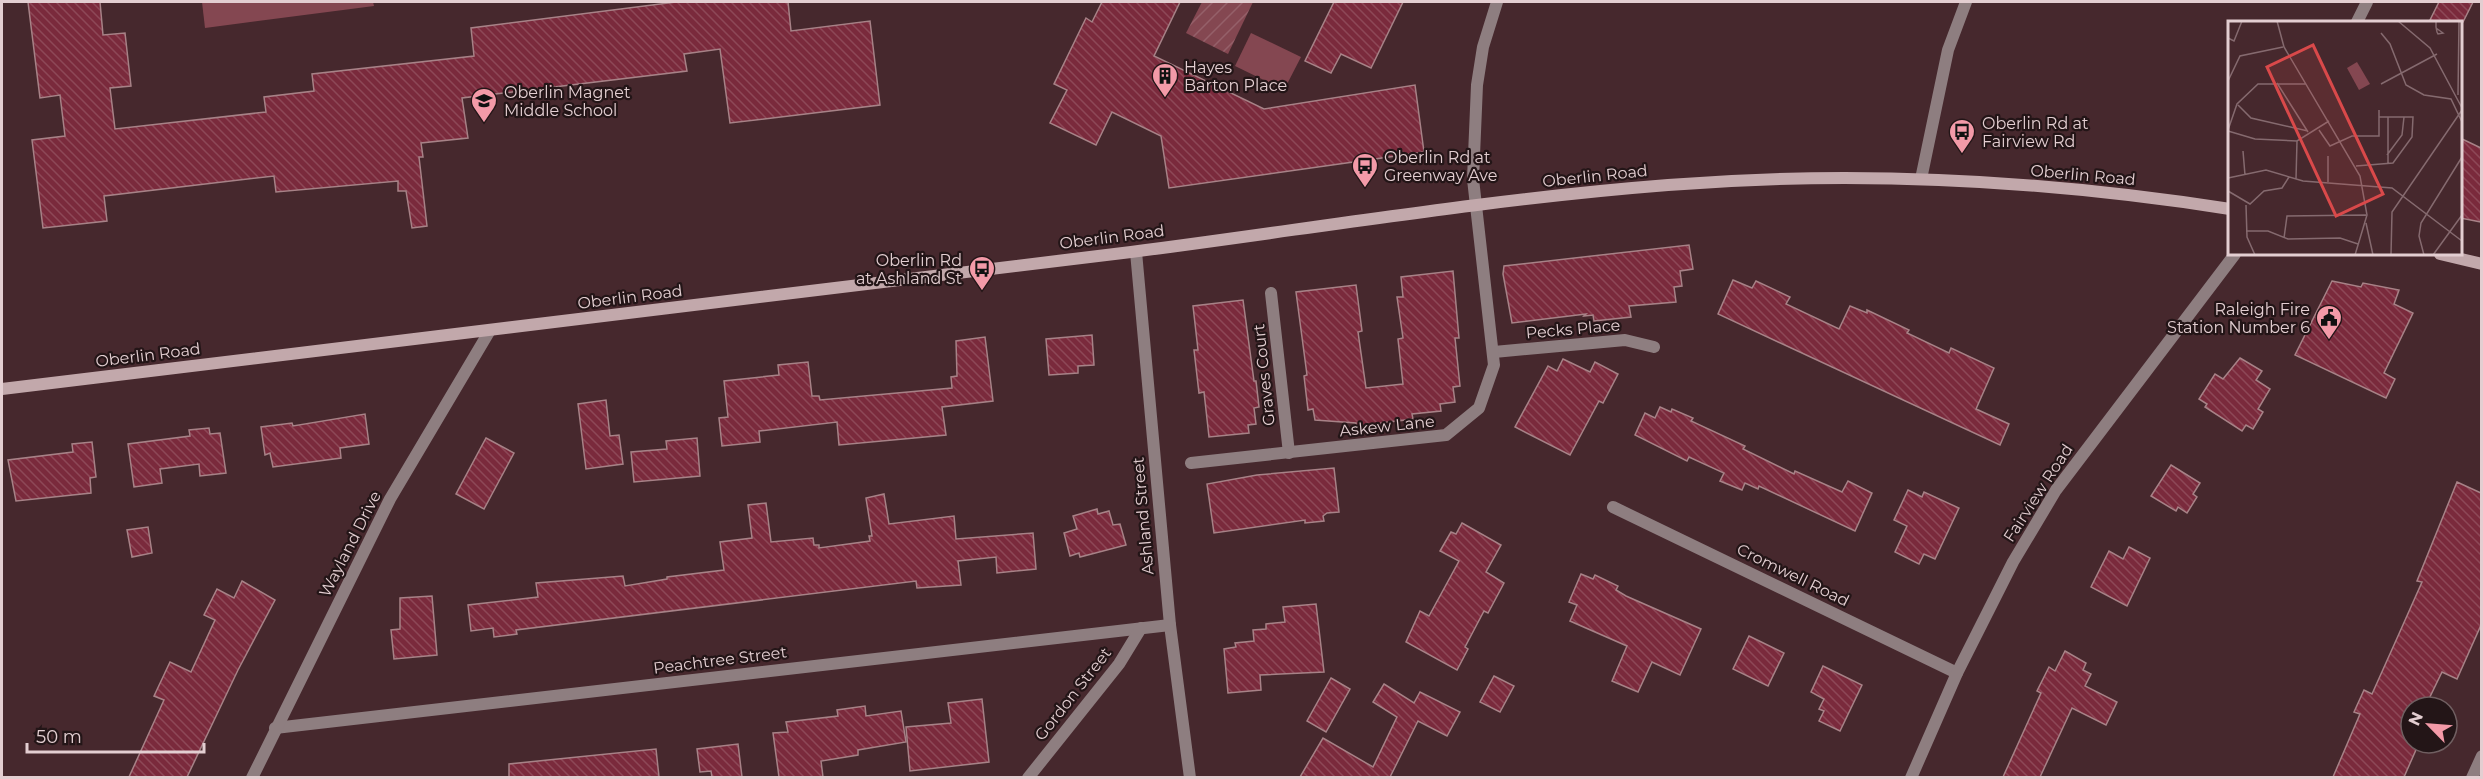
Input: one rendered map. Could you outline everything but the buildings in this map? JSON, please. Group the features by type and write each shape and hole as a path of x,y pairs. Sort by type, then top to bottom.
{"main road":[{"name":"Oberlin Road","path":"2,389 489,332 1136,252 1475,206 1671,184 1821,179 1921,180 2086,189 2228,209"},
{"path":"2444,255 2481,264"}],"street":[{"name":"Askew Lane","path":"1191,463 1446,435 1479,408 1494,365 1494,352 1473,178 1477,85 1483,47 1497,2"},
{"path":"1921,180 1948,50 1966,2"},
{"path":"2358,21 2367,2"},
{"name":"Ashland Street","path":"1136,252 1170,626 1190,777"},
{"name":"Fairview Road","path":"1911,777 1958,673 2013,562 2056,490 2234,255"},
{"name":"Graves Court","path":"1271,293 1289,453"},
{"name":"Wayland Drive","path":"252,777 390,500 489,332"},
{"name":"Pecks Place","path":"1494,352 1625,340 1654,347"},
{"name":"Cromwell Road","path":"1613,507 1958,673"},
{"name":"Peachtree Street","path":"275,728 1170,626"},
{"name":"Gordon Street","path":"1028,777 1119,664 1141,628"},
{"path":"2472,777 2481,756"}],"shaded area":[{"path":"202,2 373,2 374,6 205,28"},
{"path":"1202,2 1253,2 1228,54 1186,33"},
{"path":"1251,33 1301,57 1284,90 1235,66"}],"place":[{"name":"Hayes Barton Place","path":"1165,99"},
{"name":"Oberlin Magnet Middle School","path":"484,124"},
{"name":"Oberlin Rd at Fairview Rd","path":"1962,155"},
{"name":"Oberlin Rd at Greenway Ave","path":"1365,189"},
{"name":"Oberlin Rd at Ashland St","path":"982,292"},
{"name":"Raleigh Fire Station Number 6","path":"2329,341"}]}
